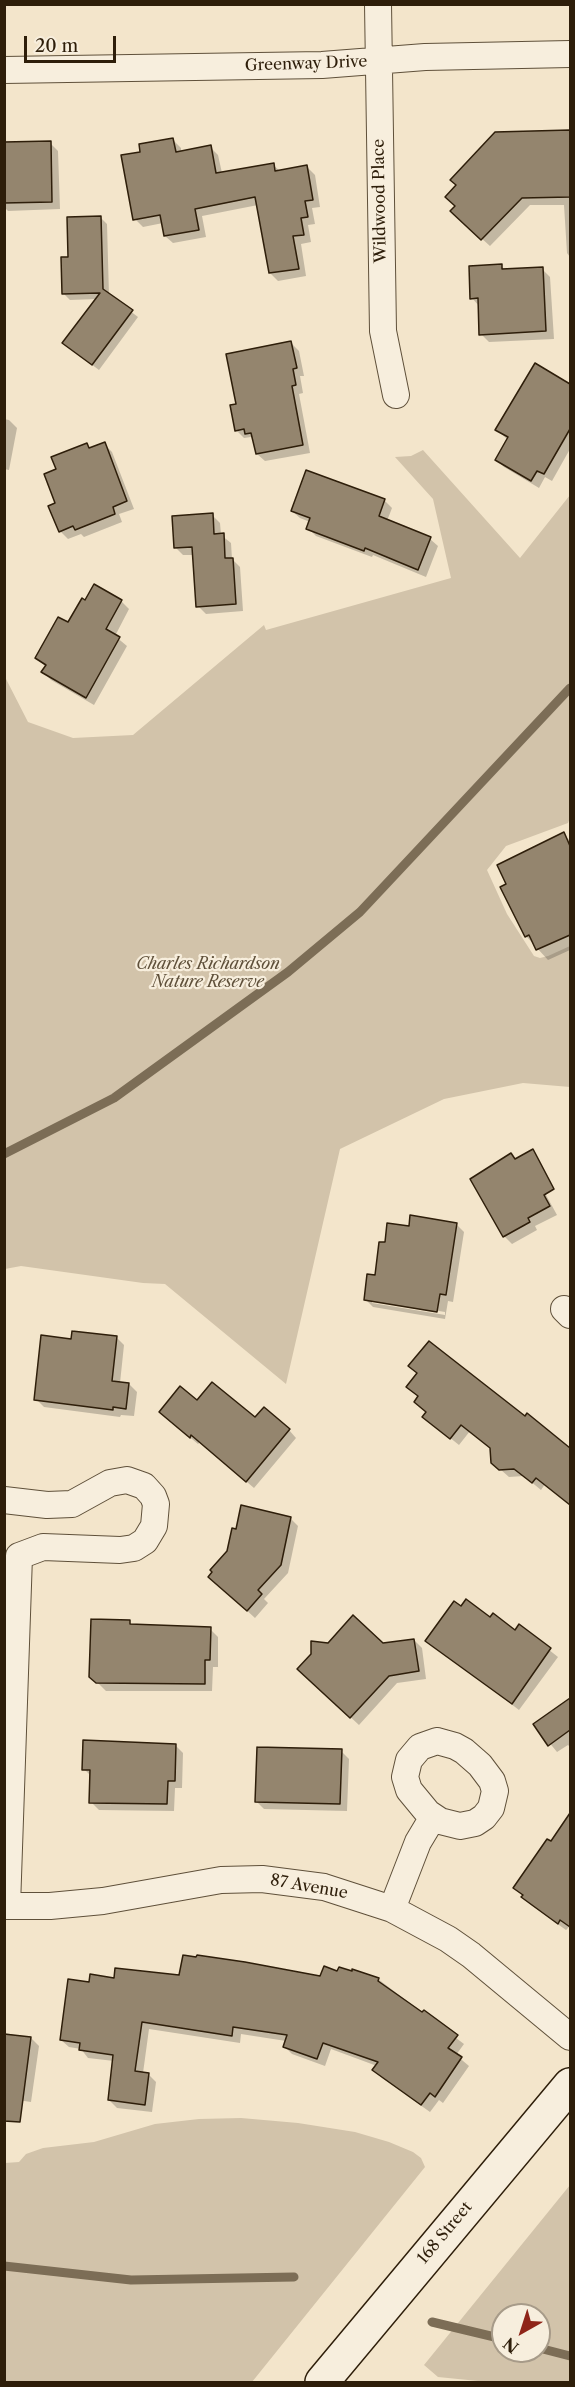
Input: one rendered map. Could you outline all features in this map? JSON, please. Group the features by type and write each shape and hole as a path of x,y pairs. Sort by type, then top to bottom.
{"main road":[{"name":"168 Street","path":"322,2382 570,2085"}],"street":[{"name":"Wildwood Place","path":"378,4 382,331 396,395"},
{"name":"Greenway Drive","path":"4,70 310,66 425,57 570,54"},
{"path":"4,1500 47,1505 72,1504 110,1483 127,1480 144,1486 153,1496 156,1504 154,1526 145,1540 134,1548 120,1550 43,1547 12,1552 6,1906"},
{"path":"392,1909 415,1847 434,1817"},
{"name":"87 Avenue","path":"6,1906 96,1902 208,1882 262,1879 324,1887 392,1909 430,1929 471,1955 570,2037"}],"green space":[{"name":"Charles Richardson Nature Reserve","path":"423,450 520,558 570,495 570,818 568,823 506,846 487,870 507,914 534,956 540,958 548,956 570,946 570,1087 523,1083 444,1099 340,1149 286,1384 165,1284 21,1266 5,1269 5,677 28,722 73,738 133,735 264,625 266,630 451,578 433,499 395,457 411,456"},
{"path":"241,2118 298,2123 355,2132 413,2152 421,2158 425,2167 252,2382 5,2382 5,2163 19,2162 26,2154 43,2148 94,2142 155,2124 199,2119"},
{"path":"570,2185 570,2382 488,2382 438,2377 424,2365"}],"building":[{"path":"570,130 570,197 522,198 481,240 450,211 455,206 445,197 456,185 450,180 495,132"},
{"path":"173,138 176,152 211,145 216,173 274,163 275,171 307,165 313,200 305,201 308,217 301,218 304,235 293,236 299,269 269,273 255,197 195,209 199,230 164,236 160,215 133,220 121,155 140,152 139,144"},
{"path":"51,141 52,202 4,203 4,142"},
{"path":"101,216 103,289 133,310 92,365 62,343 100,293 62,294 61,257 68,257 67,217"},
{"path":"502,264 502,269 543,267 546,331 479,335 478,298 470,299 469,266"},
{"path":"291,341 297,368 293,369 296,385 292,386 303,445 256,454 251,433 245,434 244,429 235,431 230,405 236,404 226,354"},
{"path":"535,363 570,384 570,429 544,474 537,471 531,481 495,460 508,437 495,430"},
{"path":"105,442 127,501 113,507 115,514 75,530 73,526 59,532 48,506 55,503 44,474 56,469 51,457 87,443 89,448"},
{"path":"306,470 385,499 379,516 431,537 418,570 365,548 364,551 306,529 310,518 291,511"},
{"path":"213,513 214,534 224,533 225,558 233,558 236,604 196,607 192,547 174,548 172,516"},
{"path":"94,584 122,600 106,629 120,637 86,698 41,672 46,665 35,658 58,617 68,622 82,598 85,600"},
{"path":"564,832 570,846 570,935 536,950 529,935 525,937 500,887 506,884 497,865"},
{"path":"533,1149 554,1189 544,1195 550,1206 528,1218 530,1222 503,1237 470,1179 511,1153 515,1159"},
{"path":"410,1215 457,1223 446,1295 440,1294 437,1312 364,1300 367,1274 375,1275 379,1242 385,1242 387,1223 409,1226"},
{"path":"72,1331 117,1336 112,1381 129,1383 126,1409 113,1407 113,1410 34,1400 41,1335 71,1339"},
{"path":"429,1341 525,1416 527,1413 570,1448 570,1505 536,1478 532,1483 514,1469 499,1470 491,1463 490,1448 461,1425 450,1439 422,1417 426,1412 414,1402 418,1396 406,1387 417,1373 408,1366"},
{"path":"212,1382 255,1417 264,1407 290,1429 246,1482 191,1435 190,1438 159,1412 180,1386 197,1400"},
{"path":"241,1505 291,1517 281,1565 258,1590 262,1594 247,1611 208,1577 212,1572 210,1570 227,1551 232,1528 236,1529"},
{"path":"466,1599 490,1617 493,1613 515,1630 519,1624 551,1648 512,1704 425,1641 454,1601 461,1606"},
{"path":"353,1615 383,1643 414,1639 419,1671 389,1676 350,1718 297,1669 311,1654 311,1641 328,1643"},
{"path":"91,1619 130,1620 130,1624 211,1627 210,1660 205,1660 205,1684 96,1683 89,1677"},
{"path":"570,1698 570,1730 548,1746 533,1724"},
{"path":"83,1740 176,1744 175,1781 168,1781 167,1804 89,1803 90,1770 82,1770"},
{"path":"257,1747 342,1749 340,1804 255,1802"},
{"path":"570,1813 570,1927 560,1920 558,1924 521,1897 523,1895 513,1888 547,1839 551,1841"},
{"path":"183,1955 245,1962 320,1976 324,1966 337,1971 339,1967 379,1978 378,1981 458,2035 448,2048 462,2057 435,2097 430,2093 421,2105 372,2070 378,2062 323,2043 317,2059 283,2047 287,2035 233,2027 232,2036 142,2022 135,2071 149,2073 145,2105 108,2100 113,2055 79,2050 80,2043 60,2040 68,1979 89,1982 90,1974 114,1978 115,1968 179,1975"},
{"path":"4,2034 31,2037 20,2122 4,2121"}],"waterway":[{"path":"4,1154 114,1098 288,972 360,912 570,688"},
{"path":"4,2266 131,2280 294,2277"},
{"path":"432,2322 491,2336"},
{"path":"551,2351 570,2356"}]}
